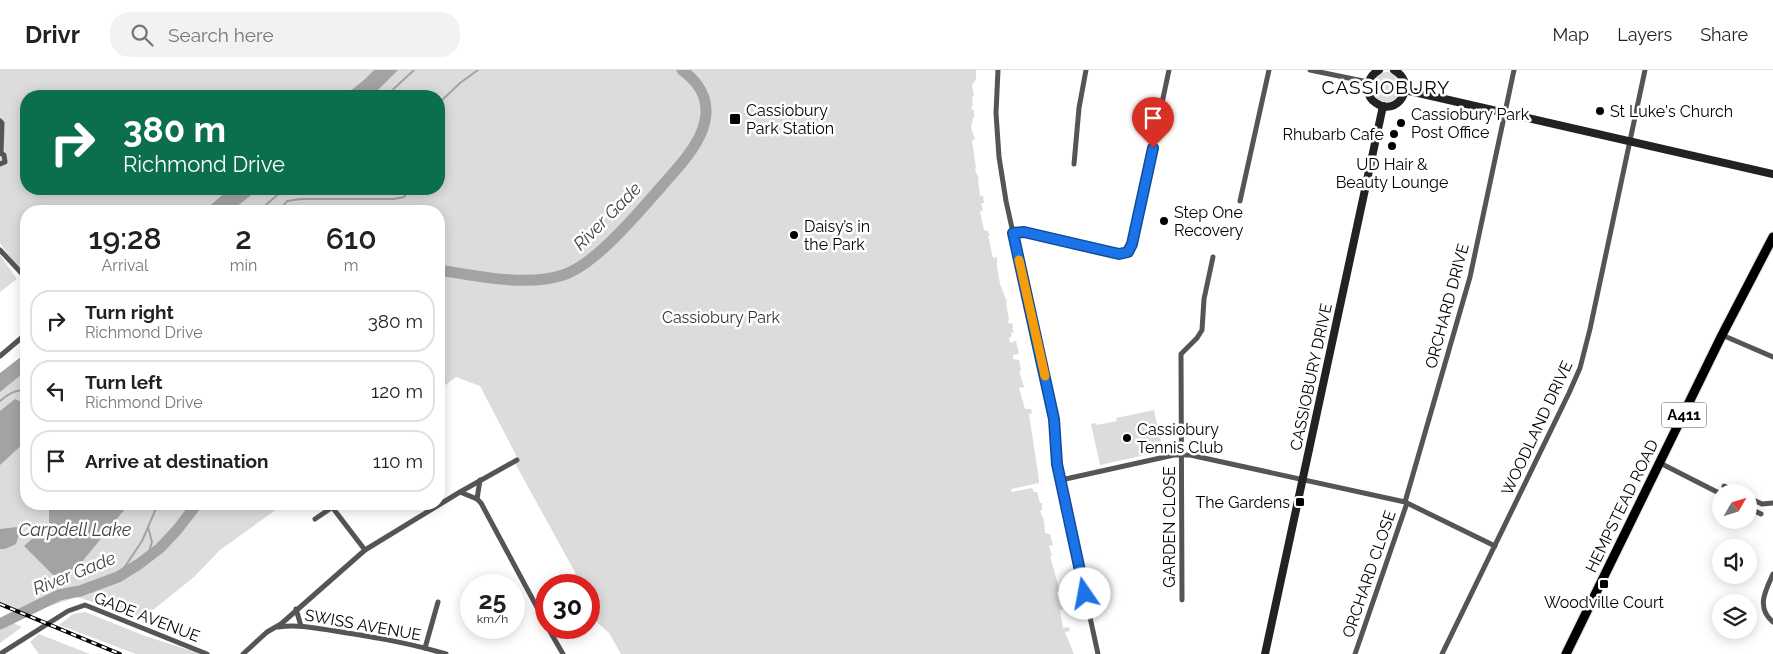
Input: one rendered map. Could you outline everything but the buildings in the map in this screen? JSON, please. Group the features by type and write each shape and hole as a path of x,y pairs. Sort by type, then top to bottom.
{"main road":[{"name":"HEMPSTEAD ROAD","path":"1566,654 1722,335 1773,237"}],"street":[{"path":"998,70 996,113 998,157 1054,419 1057,464 1098,654"},
{"path":"1074,164 1079,108 1086,70"},
{"path":"1013,233 1024,232 1119,254 1129,251 1169,70"},
{"path":"1240,201 1269,70"},
{"path":"1310,70 1368,82"},
{"path":"1379,70 1368,82 1369,94 1377,104 1382,106 1389,106 1400,101 1405,90 1404,79 1394,70"},
{"name":"ORCHARD DRIVE","path":"1406,502 1470,276 1514,70"},
{"name":"WOODLAND DRIVE","path":"1442,654 1570,394 1580,368 1645,70"},
{"path":"1405,90 1773,174"},
{"name":"CASSIOBURY DRIVE","path":"1265,654 1382,106"},
{"path":"0,121 2,123 0,153 6,158 5,162 0,164"},
{"path":"0,250 20,272"},
{"name":"GARDEN CLOSE","path":"1182,600 1181,354 1197,338 1202,330 1204,299 1213,257"},
{"path":"1722,335 1773,357"},
{"path":"0,356 20,339"},
{"path":"1060,480 1181,454 1406,502 1495,546"},
{"path":"445,501 517,460"},
{"path":"1660,464 1712,490"},
{"path":"477,499 480,480"},
{"path":"460,492 477,499 481,503 535,604"},
{"name":"ORCHARD CLOSE","path":"1355,654 1406,502"},
{"path":"1758,502 1762,504 1773,503"},
{"path":"315,519 329,510"},
{"path":"338,510 366,550"},
{"path":"243,654 366,550 431,510"},
{"path":"1773,574 1762,603 1764,612 1773,622"},
{"path":"425,648 438,602"},
{"name":"GADE AVENUE","path":"0,654 68,611 85,605 208,654"},
{"path":"296,609 301,626"},
{"name":"SWISS AVENUE","path":"275,628 287,625 301,626 371,637 446,654"},
{"path":"554,639 562,654"}],"green space":[{"name":"Cassiobury Park","path":"0,70 976,70 976,79 972,85 974,96 972,97 973,106 971,107 974,110 974,118 971,127 975,140 972,140 975,170 979,179 980,196 983,196 984,203 981,203 983,210 980,212 984,230 991,234 988,236 993,258 997,257 1000,284 1007,302 1008,321 1009,324 1012,323 1014,332 1011,333 1012,336 1009,338 1010,343 1016,341 1019,354 1013,355 1013,359 1019,360 1021,371 1019,371 1024,387 1019,388 1025,409 1031,409 1032,413 1029,414 1039,480 1039,483 1011,489 1012,492 1032,488 1034,492 1037,492 1040,503 1042,503 1042,510 1040,511 1044,520 1045,533 1050,534 1053,545 1049,546 1060,591 1057,592 1058,597 1063,597 1068,608 1060,610 1063,628 1069,627 1070,631 1065,632 1074,654 621,654 609,633 600,625 600,574 575,574 516,465 516,455 480,386 456,377 445,385 445,205 20,205 20,271 0,243"},
{"path":"1387,72 1393,73 1401,81 1401,93 1393,101 1387,102 1381,101 1373,93 1372,87 1373,81 1381,73"},
{"path":"0,255 17,279 0,292"},
{"path":"20,376 20,510 276,510 220,550 194,577 143,618 77,597 41,609 35,606 21,613 0,603 0,392"},
{"name":"Cassiobury Tennis Club","path":"1154,410 1163,451 1100,465 1091,424 1096,423 1097,425 1117,421 1116,418"},
{"path":"85,612 145,636 202,654 136,654 59,625 73,614"},
{"path":"0,617 22,627 0,643"},
{"path":"39,634 90,654 39,654 30,642"}],"water":[{"path":"374,70 398,70 378,90 352,90"},
{"path":"222,195 251,195 239,205 211,205"},
{"path":"20,358 20,376 0,392 0,373"},
{"path":"15,399 20,401 20,447 0,465 0,411"},
{"name":"Carpdell Lake","path":"49,510 124,510 73,573 53,575 24,546 49,524"},
{"path":"17,527 20,532 16,544 0,549 0,529"}],"waterway":[{"path":"392,90 414,70"},
{"path":"445,97 478,70"},
{"name":"River Gade","path":"445,271 501,279 534,280 549,278 563,275 575,269 589,261 602,250 684,160 700,136 706,114 705,100 696,83 682,70"},
{"path":"266,205 277,195"},
{"path":"284,205 287,201 301,199 394,199 406,195"},
{"path":"0,401 9,394 20,390"},
{"path":"118,577 142,541 155,510"},
{"name":"River Gade","path":"0,624 59,595 80,591 118,577 160,548 192,510"},
{"path":"147,558 152,542 148,527"}],"railway":[{"path":"0,604 120,654"}],"slow traffic":[{"path":"1019,260 1045,376"}],"place":[{"name":"St Luke's Church","path":"1600,111"},
{"name":"Cassiobury Park Station","path":"735,119"},
{"name":"Cassiobury Park Post Office","path":"1401,123"},
{"name":"Rhubarb Cafe","path":"1394,134"},
{"name":"UD Hair & Beauty Lounge","path":"1392,146"},
{"name":"Step One Recovery","path":"1164,221"},
{"name":"Daisy’s in the Park","path":"794,235"},
{"name":"Cassiobury Tennis Club","path":"1127,438"},
{"name":"The Gardens","path":"1300,502"},
{"name":"Woodville Court","path":"1604,584"}],"district":[{"name":"CASSIOBURY","path":"1386,87"}],"route":[{"path":"1085,594 1057,464 1054,419 1013,233 1024,232 1119,254 1128,252 1132,244 1153,148"}]}
